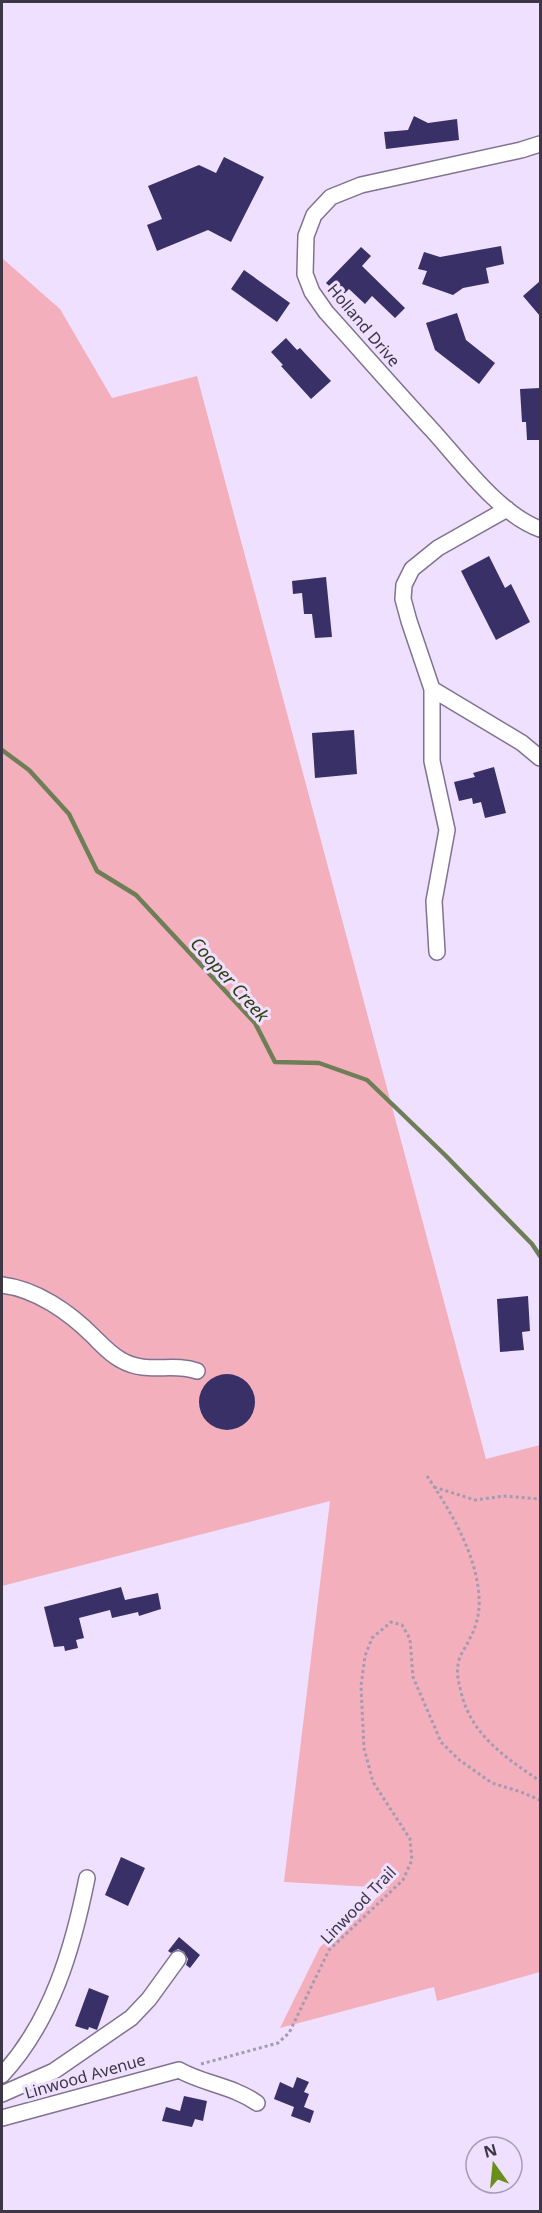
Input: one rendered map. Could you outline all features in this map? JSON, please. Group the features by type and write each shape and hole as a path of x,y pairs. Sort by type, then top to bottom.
{"street":[{"name":"Holland Drive","path":"540,144 361,184 332,197 314,215 306,236 305,274 312,291 326,312 478,481 507,509 540,529"},
{"path":"437,952 434,901 447,830 432,761 432,689 409,621 404,585 412,569 438,548 507,509"},
{"path":"432,689 522,743 540,758"},
{"path":"2,1286 14,1287 52,1304 121,1360 147,1368 188,1368 197,1371"},
{"path":"2,2075 39,2023 63,1971 76,1929 87,1878"},
{"path":"2,2094 54,2071 131,2018 149,1999 178,1959"},
{"path":"179,2070 192,2077 245,2094 257,2103"},
{"name":"Linwood Avenue","path":"2,2118 179,2070"}],"path":[{"path":"427,1476 463,1540 477,1578 478,1618 459,1658 457,1674 462,1697 470,1718 485,1738 504,1756 540,1781"},
{"path":"435,1487 475,1500 504,1496 540,1499"},
{"name":"Linwood Trail","path":"179,2070 278,2043 289,2033 329,1950 403,1880 412,1860 410,1839 373,1782 364,1748 362,1686 365,1656 372,1638 391,1622 402,1625 410,1639 413,1677 441,1742 458,1759 492,1783 540,1800"}],"shaded area":[{"path":"2,258 60,309 112,398 197,376 486,1459 540,1445 540,1972 437,2001 434,1987 280,2028 320,1947 388,1888 284,1882 330,1501 2,1586"}],"building":[{"path":"414,116 428,123 457,119 459,140 386,149 384,132 408,130"},
{"path":"224,157 264,177 231,242 208,230 157,251 147,225 162,219 148,186 199,165 216,173"},
{"path":"501,246 504,264 486,268 489,283 463,288 453,295 422,284 427,271 418,269 424,252 440,257"},
{"path":"361,247 371,256 362,266 405,308 395,318 372,296 365,304 349,289 341,297 326,283"},
{"path":"244,270 290,303 277,322 231,289"},
{"path":"540,281 540,316 523,296"},
{"path":"457,313 466,340 495,363 479,384 435,350 426,323"},
{"path":"286,338 297,350 300,348 331,381 311,399 271,352"},
{"path":"540,388 540,440 527,440 526,422 522,422 520,389"},
{"path":"489,556 505,588 511,584 530,622 496,640 461,571"},
{"path":"326,577 332,637 315,638 312,614 304,614 302,593 293,594 292,581"},
{"path":"354,730 357,774 315,778 312,733"},
{"path":"494,767 506,813 485,818 481,802 473,804 472,798 459,801 454,782 475,777 473,773"},
{"path":"528,1296 530,1331 522,1332 524,1350 500,1352 497,1299"},
{"path":"221,1374 233,1374 243,1378 251,1386 255,1402 251,1418 243,1426 233,1430 221,1430 211,1426 203,1418 199,1408 199,1396 203,1386 211,1378"},
{"path":"121,1587 125,1600 158,1593 161,1609 139,1616 138,1612 112,1618 110,1610 79,1618 84,1638 76,1640 78,1648 65,1651 64,1646 54,1647 44,1607"},
{"path":"121,1857 145,1868 128,1906 105,1895"},
{"path":"179,1937 200,1955 190,1968 186,1965 188,1959 184,1952 178,1949 171,1953 168,1951"},
{"path":"89,1988 109,1996 97,2030 75,2026"},
{"path":"297,2077 309,2082 304,2092 309,2094 304,2107 314,2111 310,2123 291,2116 294,2107 274,2099 280,2082 293,2088"},
{"path":"184,2096 207,2101 203,2121 195,2119 192,2127 162,2121 166,2107 180,2111"}],"waterway":[{"name":"Cooper Creek","path":"2,750 29,770 69,814 97,871 136,895 255,1023 275,1062 319,1063 367,1080 445,1155 532,1244 540,1256"}]}
